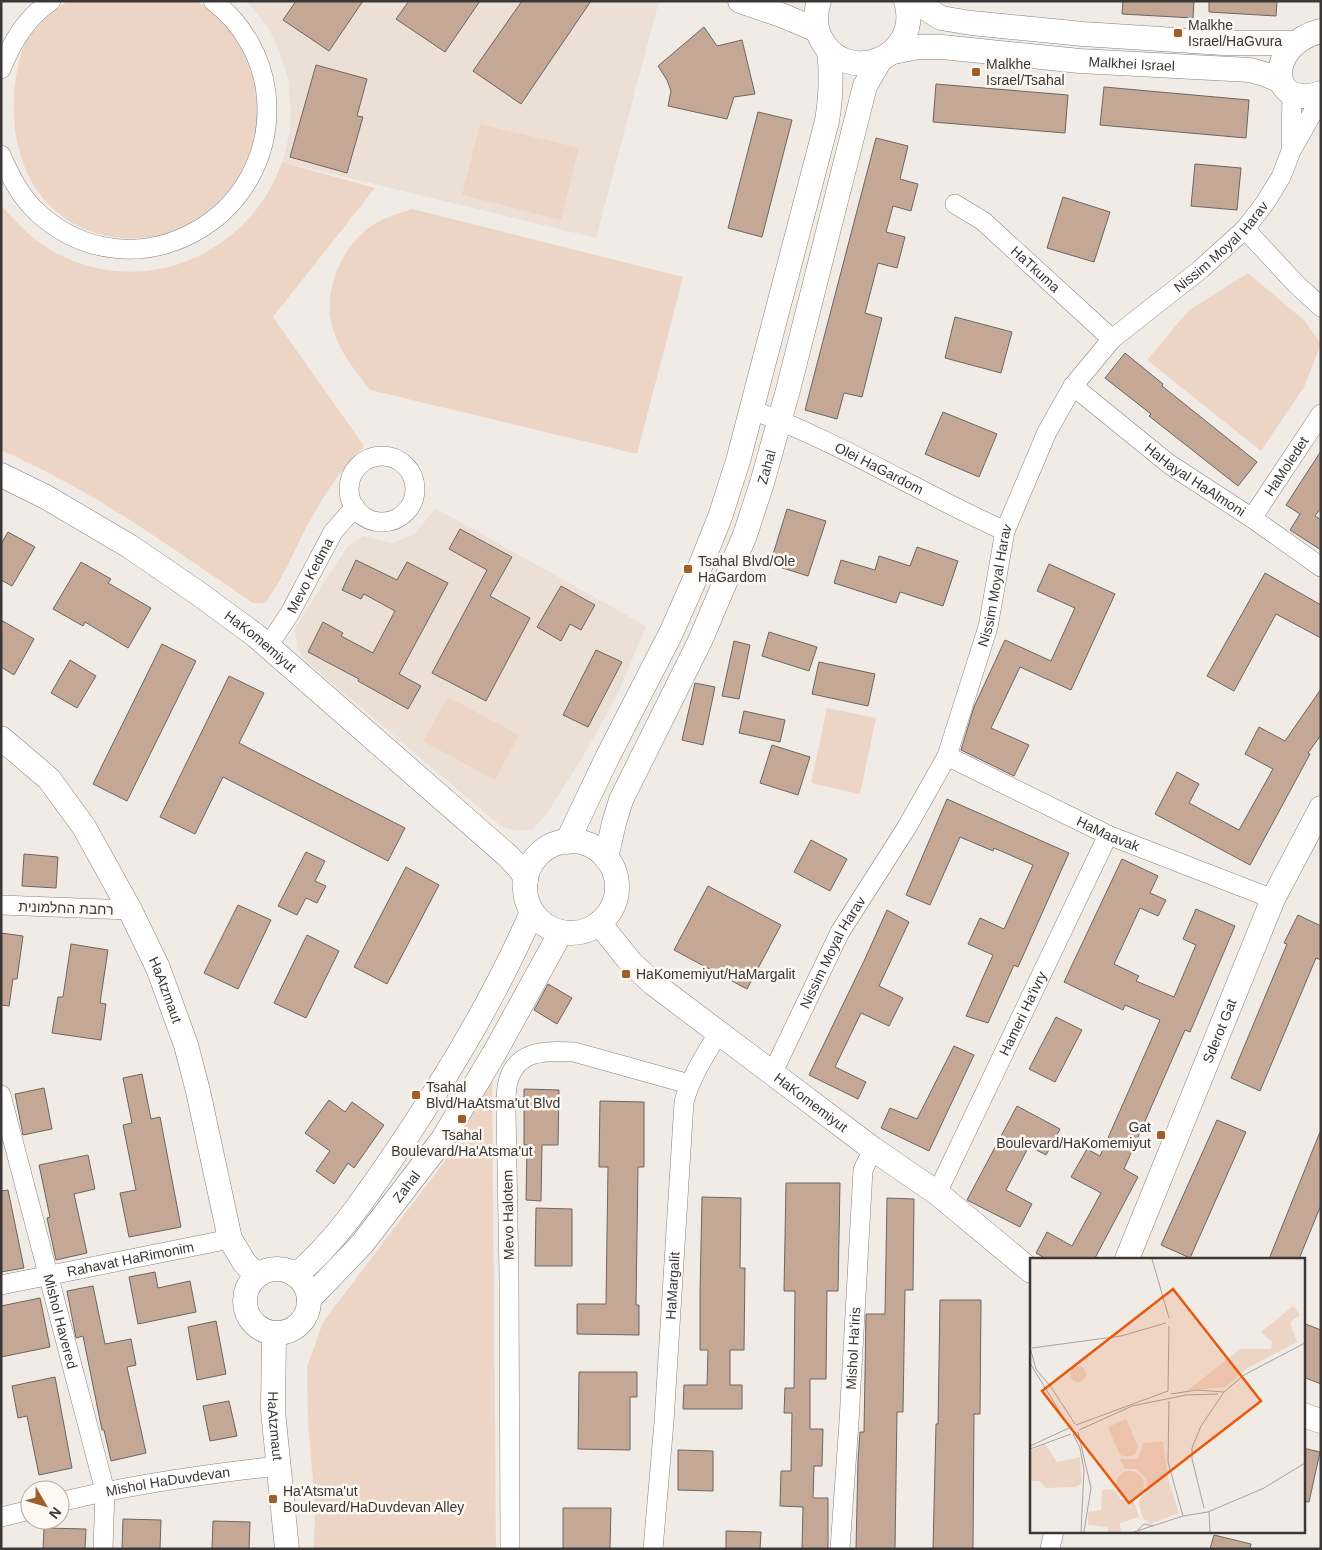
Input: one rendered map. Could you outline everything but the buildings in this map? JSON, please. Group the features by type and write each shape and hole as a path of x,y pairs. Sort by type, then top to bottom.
{"street":[{"path":"2,68 16,38 31,18 51,1"},
{"path":"740,1 780,15 823,40"},
{"name":"Zahal","path":"556,845 607,758 671,633 698,572 726,498 752,410 827,121 832,73 815,19 819,1"},
{"name":"Zahal","path":"606,858 621,800 700,641 742,543 780,420 865,86 887,56 900,44 908,24 906,1"},
{"name":"Malkhei Israel","path":"914,1 941,18 971,23 1083,34 1256,44 1313,32"},
{"path":"1,155 18,189 37,211 52,224 72,235 98,245 123,248 158,246 177,241 213,221 232,204 256,168 264,145 268,109 265,82 259,62 249,41 233,19 218,3"},
{"path":"1291,151 1286,87 1280,68 1282,60 1313,32"},
{"name":"Malkhei Israel","path":"823,40 840,58 853,63 867,64 919,47 942,47 1080,61 1250,70 1264,74 1300,96 1321,94"},
{"path":"1291,151 1321,98"},
{"name":"Nissim Moyal Harav","path":"772,1074 840,932 907,828 947,756 988,626 1005,531 1047,432 1073,386 1112,339 1201,269 1245,229 1281,177 1291,151"},
{"name":"HaTkuma","path":"955,204 983,221 1112,339"},
{"path":"1245,229 1296,284 1321,307"},
{"name":"HaHayal HaAlmoni","path":"1073,386 1170,464 1252,518 1321,567"},
{"name":"Olei HaGardom","path":"752,410 816,436 1005,531"},
{"name":"HaMoledet","path":"1252,518 1321,414"},
{"name":"HaKomemiyut","path":"1,475 46,497 130,546 202,596 268,646 493,843 520,870 526,880"},
{"name":"Mevo Kedma","path":"268,646 290,613 333,532 355,508"},
{"name":"HaAtzmaut","path":"1,738 50,779 84,827 130,910 158,968 186,1045 198,1091 230,1239 240,1256 257,1276"},
{"name":"HaMaavak","path":"947,756 1108,835 1273,900"},
{"name":"Sderot Gat","path":"1127,1258 1273,900 1321,808"},
{"name":"Hameri Ha'ivry","path":"938,1193 1108,835"},
{"path":"578,842 598,850 606,858 615,874 617,892 611,910 599,924 581,932 561,932 550,928 532,912 527,902 525,891 530,868 536,858 556,845 578,842"},
{"name":"HaKomemiyut","path":"493,843 524,853 556,845"},
{"name":"רחבת החלמונית","path":"1,905 130,910"},
{"name":"Zahal","path":"296,1275 328,1245 377,1180 417,1122 502,978 532,912"},
{"name":"HaKomemiyut","path":"599,924 632,964 654,984 873,1149 938,1193 1030,1269"},
{"name":"Zahal","path":"309,1299 362,1244 443,1138 495,1052 561,932"},
{"name":"HaMargalit","path":"653,1549 664,1422 684,1102 689,1084 697,1068 719,1032"},
{"name":"Mevo Halotem","path":"510,1549 506,1110 507,1086 513,1069 524,1057 538,1053 554,1051 574,1052 689,1084"},
{"name":"Mishol Havered","path":"1,1095 105,1491 103,1549"},
{"name":"Mishol Ha'iris","path":"840,1549 850,1412 863,1170 873,1149"},
{"name":"Rahavat HaRimonim","path":"1,1286 230,1239"},
{"path":"280,1269 296,1275 303,1281 309,1299 305,1317 300,1324 284,1333 274,1334 258,1328 248,1315 245,1307 247,1290 257,1276 264,1272 280,1269"},
{"name":"HaAtzmaut","path":"274,1334 273,1412 287,1549"},
{"path":"1304,1414 1321,1421"},
{"name":"Mishol HaDuvdevan","path":"70,1500 105,1491 199,1475 278,1466"},
{"path":"1,1517 20,1512"},
{"path":"1050,1549 1054,1532"}],"shaded area":[{"path":"68,1 195,1 218,18 234,37 245,55 252,74 256,94 257,115 250,156 241,175 223,198 200,217 183,227 172,232 149,237 125,238 101,235 64,218 44,200 29,178 20,152 15,125 14,97 17,69 25,42 34,30"},
{"path":"247,1 659,1 596,238 283,162 290,129 291,108 288,78 280,53 269,29"},
{"path":"480,124 579,148 561,220 462,195"},
{"path":"282,162 375,188 273,317 364,446 339,475 325,495 282,576 265,603 253,603 107,506 49,473 1,450 1,205 29,234 44,246 62,256 95,268 129,272 162,268 193,258 222,242 247,221 267,194"},
{"path":"412,209 683,277 637,454 370,390 346,358 333,331 330,297 333,284 343,259 358,237 377,222"},
{"path":"1248,273 1305,321 1321,344 1304,387 1261,451 1147,360 1188,311"},
{"path":"435,508 646,626 618,693 588,748 548,812 533,829 517,831 502,827 307,662 297,648 295,628 347,547 363,536 392,543 415,534"},
{"path":"448,697 519,735 495,780 423,741"},
{"path":"827,708 876,718 860,794 811,783"},
{"path":"492,1063 496,1549 314,1549 315,1505 308,1423 307,1367 323,1322 445,1161"}],"place":[{"name":"Malkhe Israel/HaGvura","path":"1178,33"},
{"name":"Malkhe Israel/Tsahal","path":"976,72"},
{"name":"Tsahal Blvd/Ole HaGardom","path":"688,569"},
{"name":"HaKomemiyut/HaMargalit","path":"626,974"},
{"name":"Tsahal Blvd/HaAtsma'ut Blvd","path":"416,1095"},
{"name":"Tsahal Boulevard/Ha'Atsma'ut","path":"462,1119"},
{"name":"Gat Boulevard/HaKomemiyut","path":"1161,1135"},
{"name":"Ha'Atsma'ut Boulevard/HaDuvdevan Alley","path":"273,1499"}]}
